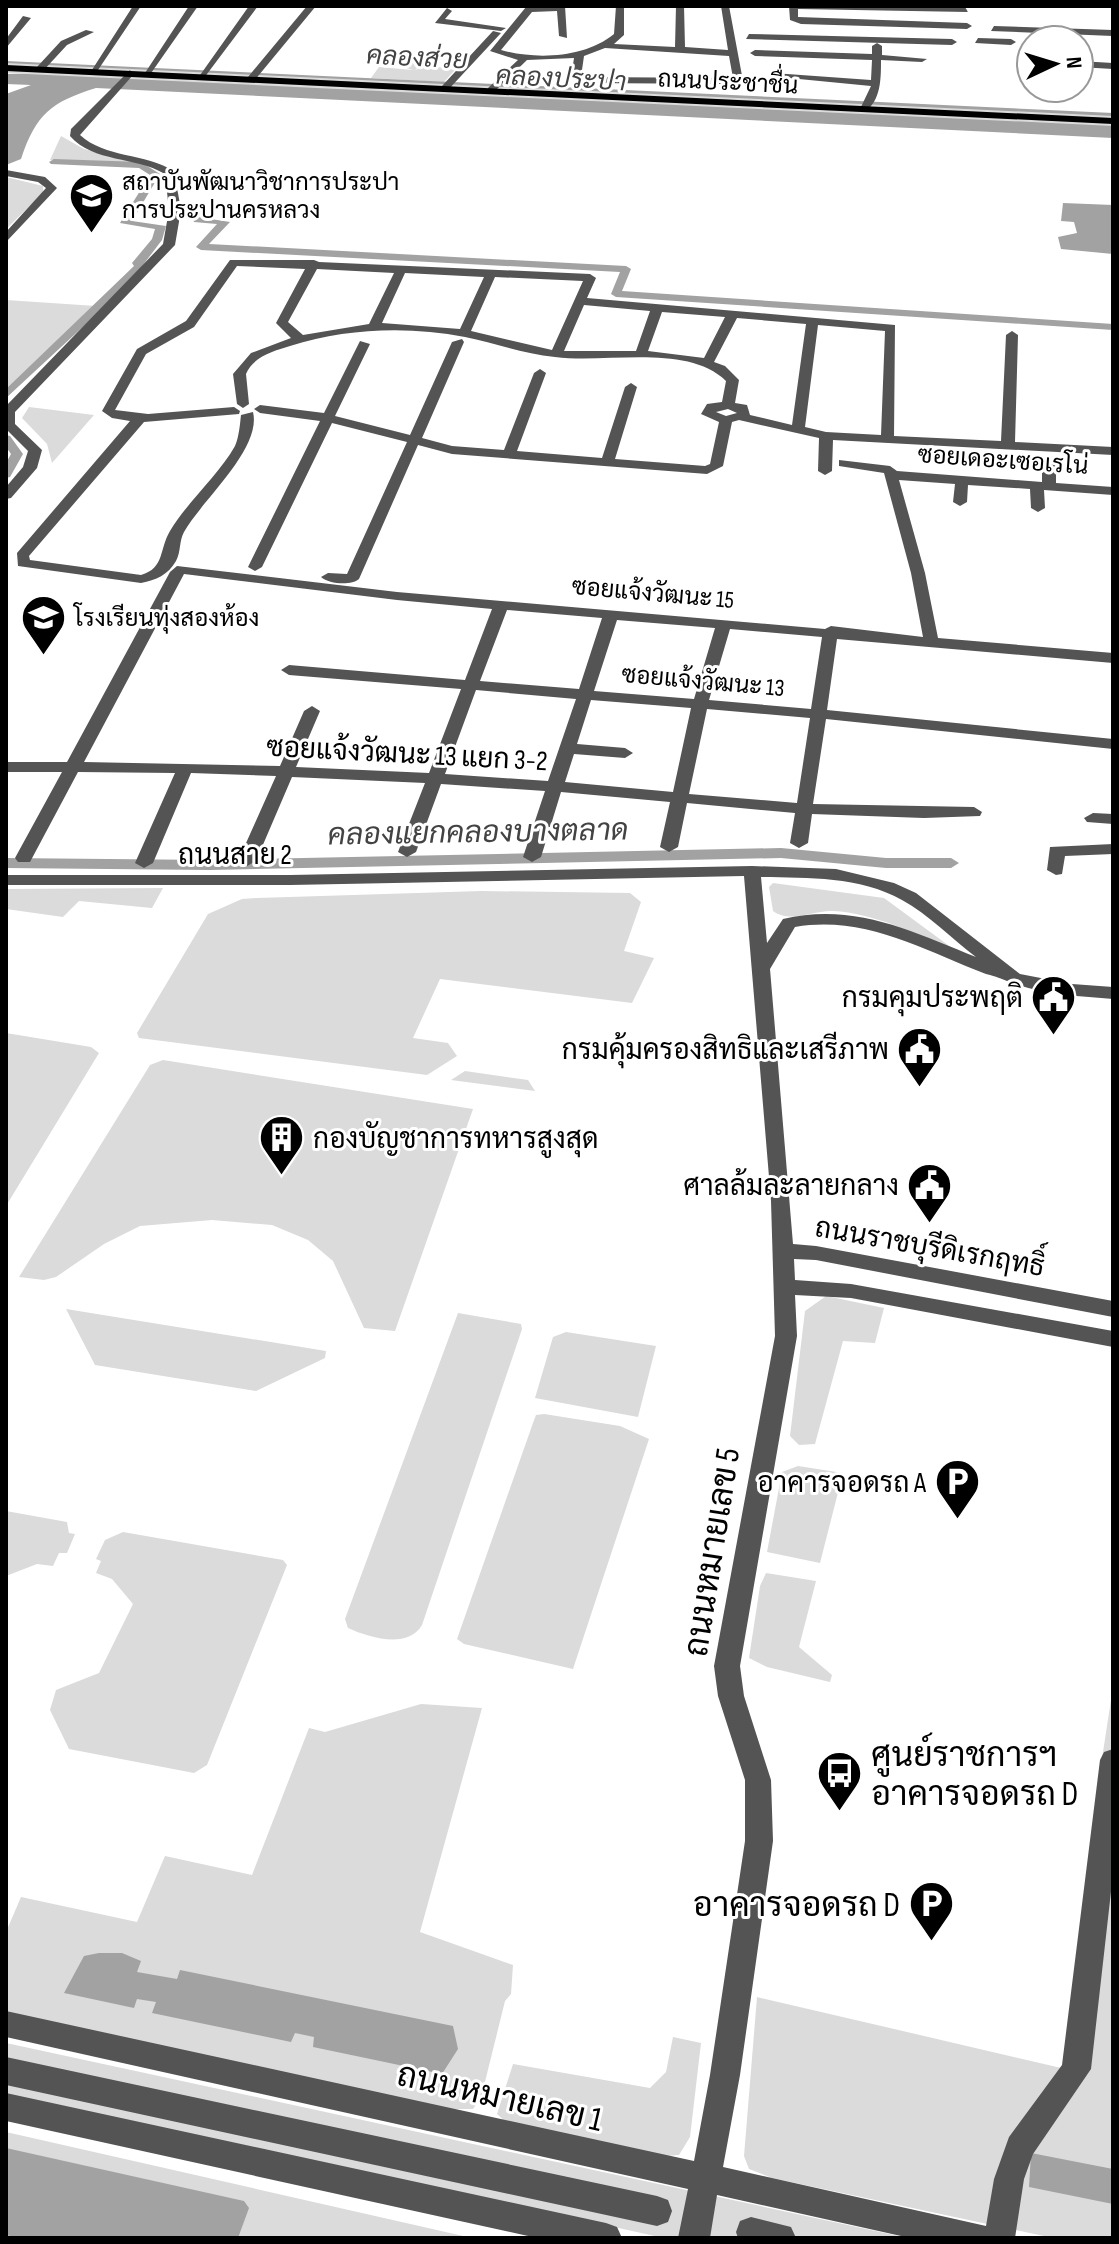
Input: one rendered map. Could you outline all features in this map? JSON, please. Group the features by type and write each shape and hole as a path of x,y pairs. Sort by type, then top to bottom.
{"main road":[{"name":"ถนนประชาชื่น","path":"6,68 43,66 96,68 128,74 149,71 495,86 1113,121"}],"street":[{"path":"96,68 137,6"},
{"path":"149,71 194,6"},
{"path":"203,73 254,6"},
{"path":"254,76 312,6"},
{"path":"449,85 521,6"},
{"path":"607,46 619,35 620,6"},
{"path":"680,6 680,50"},
{"path":"579,54 578,79 738,81 725,6"},
{"path":"965,10 793,6 793,18 798,21 967,26"},
{"path":"564,36 561,7 529,9 494,49 499,53 521,57 579,54 607,46 733,53"},
{"path":"867,106 877,83 874,7"},
{"path":"447,11 438,21 501,28"},
{"path":"6,45 26,18"},
{"path":"443,37 455,24"},
{"path":"994,29 1113,33"},
{"path":"43,66 64,43 89,32"},
{"path":"749,37 952,42"},
{"path":"978,41 1015,42"},
{"path":"755,53 878,63"},
{"path":"495,86 512,74 523,61 521,57"},
{"path":"877,83 773,71 922,59"},
{"path":"633,68 636,81"},
{"path":"682,68 686,81"},
{"path":"6,495 30,468 35,450 9,425 8,411 81,340 173,239 175,210 172,176 152,162 78,141 75,131 128,74"},
{"path":"6,173 41,179 52,188 6,239"},
{"path":"556,354 591,281 584,276 247,261 229,265 190,324 141,352 108,411 114,416 141,417 246,410 329,418 452,450 714,469 726,420"},
{"path":"300,339 282,323 314,263"},
{"path":"374,327 402,268"},
{"path":"170,559 352,579 491,273"},
{"path":"581,301 891,328 887,438"},
{"path":"641,355 657,308"},
{"path":"708,362 733,314"},
{"path":"798,431 813,321"},
{"path":"141,417 20,560 141,579 155,575 170,559 174,536 187,515 242,445 246,410 237,382 247,362 258,353 300,339 374,327 556,354 641,355 708,362 728,373 733,380 728,405"},
{"path":"1008,445 1012,335"},
{"path":"255,567 364,344"},
{"path":"509,455 540,373"},
{"path":"607,463 631,387"},
{"path":"741,417 745,413 742,408 728,405 716,406 708,412 715,418 726,420 741,417 826,436 1113,451"},
{"path":"825,471 826,436"},
{"path":"1038,508 1049,459"},
{"name":"ซอยเดอะเซอเรโน่","path":"844,463 886,468 891,475 908,469 1043,486 1113,491"},
{"path":"891,475 918,573 931,641"},
{"path":"960,502 971,476"},
{"name":"ซอยแจ้งวัฒนะ 15","path":"76,766 177,572 191,569 397,596 831,631 1113,658"},
{"path":"407,852 473,686 501,605"},
{"path":"532,857 611,614"},
{"path":"669,847 700,704 724,623"},
{"path":"799,843 831,631"},
{"name":"ซอยแจ้งวัฒนะ 13","path":"289,670 819,714 1113,744"},
{"path":"247,861 312,711"},
{"path":"566,748 625,753"},
{"path":"24,858 76,766"},
{"name":"ซอยแจ้งวัฒนะ 13 แยก 3-2","path":"6,767 288,770 680,796 896,815 974,812"},
{"path":"144,863 185,769"},
{"path":"1093,818 1113,819"},
{"path":"1056,870 1056,851 1113,849"},
{"name":"ถนนสาย 2","path":"6,880 236,880 752,871 836,874 888,887 910,897 1014,978"},
{"name":"ถนนหมายเลข 5","path":"694,2238 725,2075 759,1841 758,1780 731,1696 727,1666 786,1336 787,1287 752,871"},
{"path":"759,972 789,923 812,917 839,917 867,919 1014,978 1072,990 1113,993"},
{"name":"ถนนราชบุรีดิเรกฤทธิ์","path":"784,1251 830,1255 1113,1309"},
{"name":"ถนนราชบุรีดิเรกฤทธิ์","path":"787,1287 851,1291 1113,1339"},
{"path":"999,2238 1009,2179 1020,2147 1076,2069 1113,1760"},
{"name":"ถนนหมายเลข 1","path":"6,2024 978,2238"},
{"path":"6,2071 657,2211"},
{"path":"6,2107 606,2238"}],"shaded area":[{"path":"410,59 432,63 414,70 432,66 455,70 444,82 371,78 379,67 413,70 396,65"},
{"path":"57,73 1113,125 1113,138 96,88 67,99 47,112 39,120 21,159 6,165 6,94 31,85 6,84 6,74"},
{"path":"61,136 84,149 144,163 50,160"},
{"path":"6,177 43,186 43,193 6,229"},
{"path":"1063,203 1113,205 1113,254 1061,249 1058,237 1077,233 1074,222 1061,221"},
{"path":"6,300 96,306 54,344 61,346 6,398"},
{"path":"29,407 94,415 52,463 47,444 22,418"},
{"path":"773,883 884,898 952,948 864,916 833,911 780,915 773,911 769,887"},
{"path":"163,888 152,908 79,901 63,917 6,909 6,889"},
{"path":"481,891 630,893 641,902 624,951 654,958 632,1003 440,979 413,1038 448,1043 457,1056 427,1075 139,1038 137,1033 208,914 242,899"},
{"path":"6,1033 91,1047 99,1053 6,1206"},
{"path":"163,1060 473,1109 395,1331 364,1328 333,1261 308,1240 272,1225 212,1220 140,1226 104,1244 56,1277 44,1280 19,1277 150,1065"},
{"path":"465,1071 528,1080 535,1091 451,1080"},
{"path":"826,1296 884,1308 875,1343 843,1341 815,1444 799,1445 790,1436 805,1311"},
{"path":"66,1309 326,1351 325,1358 256,1391 95,1365"},
{"path":"458,1313 521,1324 522,1329 422,1625 408,1637 398,1639 367,1635 348,1628 345,1619"},
{"path":"566,1332 656,1346 638,1417 535,1398 553,1337"},
{"path":"536,1415 620,1426 649,1439 573,1669 464,1644 457,1639"},
{"path":"798,1466 843,1473 820,1563 767,1552 782,1472"},
{"path":"6,1511 67,1522 69,1533 75,1534 67,1553 59,1553 53,1566 37,1564 6,1576"},
{"path":"123,1532 283,1560 287,1565 207,1765 194,1773 69,1749 50,1710 56,1690 99,1673 133,1604 112,1579 96,1573 101,1561 96,1559 105,1540"},
{"path":"766,1573 816,1581 799,1647 832,1675 830,1682 767,1667 749,1658 760,1586"},
{"path":"1113,1687 1113,2238 1053,2238 772,2178 749,2169 744,2156 757,1997 1087,2074 1105,1891 1101,1765"},
{"path":"421,1704 482,1708 420,1932 513,1965 511,1994 505,2001 481,2098 473,2109 450,2109 6,2017 6,1932 21,1897 137,1922 165,1856 252,1875 309,1728 325,1732"},
{"path":"122,1953 141,1961 137,1972 177,1979 180,1970 453,2026 458,2049 442,2074 313,2047 314,2037 295,2033 291,2042 152,2013 156,2002 137,1999 134,2008 64,1993 84,1956"},
{"path":"673,2037 701,2043 690,2137 679,2155 665,2156 509,2125 497,2114 513,2064 650,2088 666,2072"},
{"path":"6,2043 908,2238 664,2238 6,2094"},
{"path":"6,2132 472,2238 6,2238"},
{"path":"6,2148 244,2201 249,2208 238,2238 19,2238 6,2235"},
{"path":"1031,2153 1113,2169 1113,2204 1029,2187"}],"waterway":[{"name":"คลองส่วย","path":"6,64 1113,116"},
{"path":"6,395 91,316 139,266 137,263 157,240 161,226 125,223 155,174 141,165 54,162"},
{"path":"198,220 225,222 201,247 626,269 616,294 1113,327"},
{"path":"6,439 17,454 6,474"},
{"name":"คลองแยกคลองบางตลาด","path":"6,863 210,865 781,853 886,863 951,863"}],"place":[{"name":"สถาบันพัฒนาวิชาการประปา การประปานครหลวง","path":"91,235"},
{"name":"โรงเรียนทุ่งสองห้อง","path":"43,657"},
{"name":"กรมคุมประพฤติ","path":"1054,1036"},
{"name":"กรมคุ้มครองสิทธิและเสรีภาพ","path":"920,1088"},
{"name":"กองบัญชาการทหารสูงสุด","path":"282,1177"},
{"name":"ศาลล้มละลายกลาง","path":"930,1224"},
{"name":"อาคารจอดรถ A","path":"957,1521"},
{"name":"ศูนย์ราชการฯ อาคารจอดรถ D","path":"840,1813"},
{"name":"อาคารจอดรถ D","path":"931,1943"}],"water label":[{"name":"คลองประปา","path":"561,78"}]}
